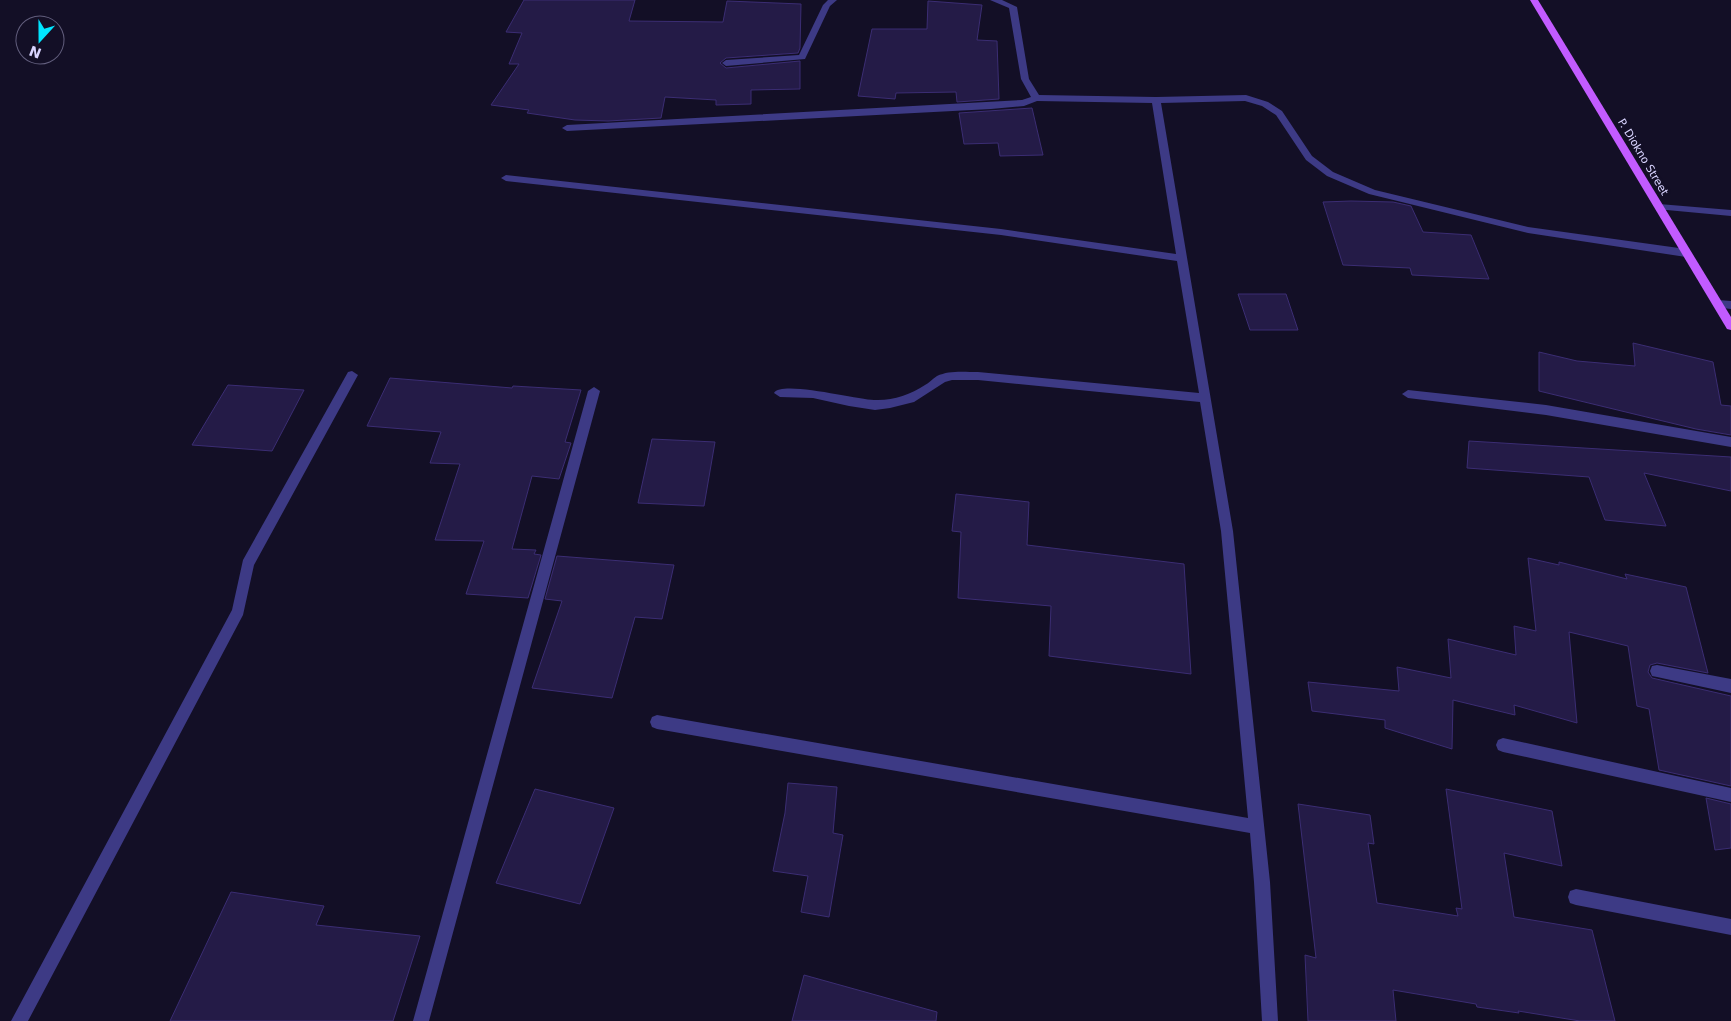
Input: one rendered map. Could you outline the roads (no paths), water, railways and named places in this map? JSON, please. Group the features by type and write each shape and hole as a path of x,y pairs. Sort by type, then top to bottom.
{"main road":[{"name":"P. Diokno Street","path":"1534,0 1731,326"}],"street":[{"path":"726,63 802,57 827,5 833,0"},
{"path":"994,0 1013,8 1025,79 1036,98"},
{"path":"567,128 1024,104 1036,98 1156,100 1246,98 1265,104 1279,113 1309,158 1330,174 1372,192 1528,230 1686,253"},
{"path":"1156,100 1227,531 1262,882 1270,1021"},
{"path":"506,178 829,211 1001,232 1182,258"},
{"path":"1659,207 1731,213"},
{"path":"1718,304 1731,305"},
{"path":"19,1021 238,611 248,564 352,374"},
{"path":"780,393 813,394 849,402 875,405 890,404 910,399 941,379 952,376 978,376 1205,398"},
{"path":"422,1021 594,391"},
{"path":"1408,394 1546,410 1731,442"},
{"path":"1657,672 1731,686"},
{"path":"657,722 1256,826"},
{"path":"1503,745 1731,794"},
{"path":"1576,897 1731,928"}]}
